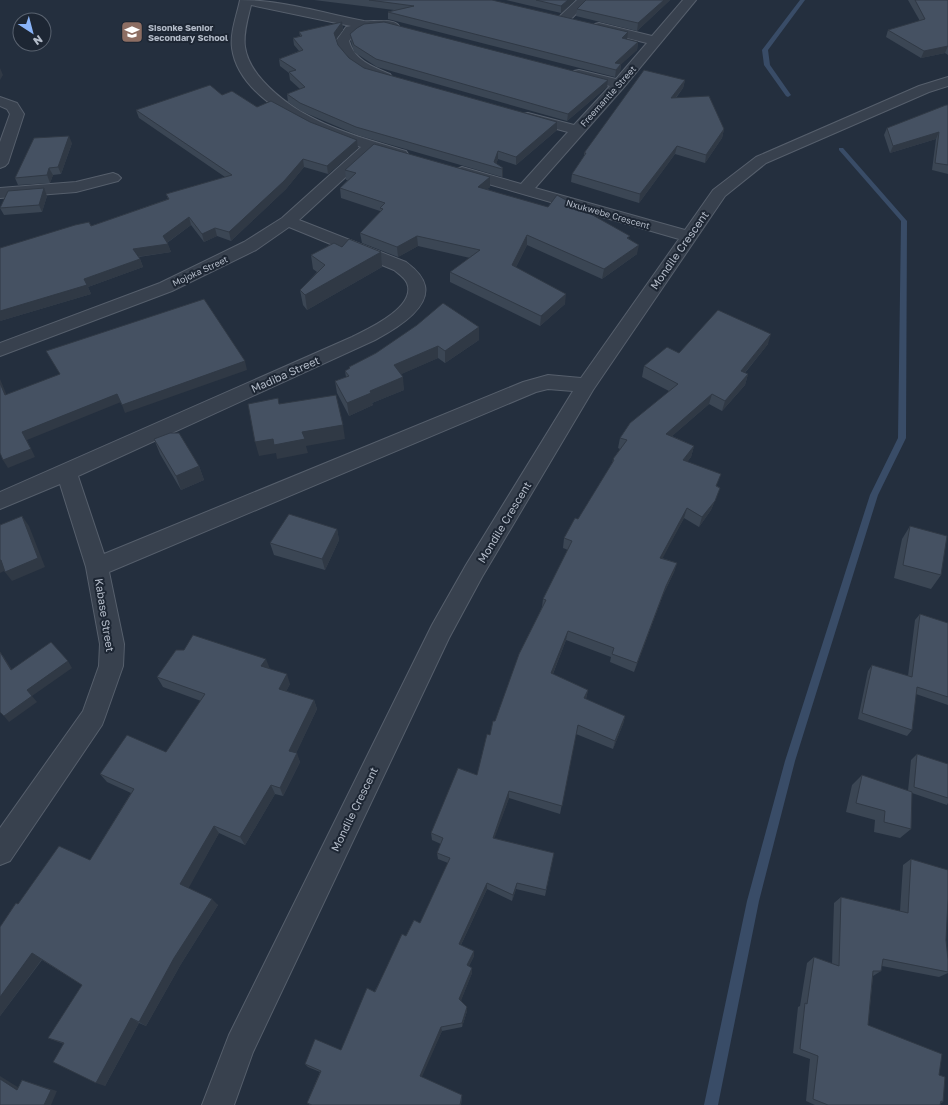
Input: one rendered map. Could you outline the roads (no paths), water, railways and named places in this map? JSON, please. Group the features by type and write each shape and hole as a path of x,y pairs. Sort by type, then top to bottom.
{"street":[{"path":"403,29 385,24 366,25 247,0 238,42 240,54 250,74 262,90 285,109 314,124 345,137 417,158"},
{"path":"564,19 584,0"},
{"name":"Freemantle Street","path":"524,190 619,84 690,0"},
{"path":"550,16 656,41"},
{"path":"366,25 351,30 342,41 346,53 371,72 396,79"},
{"path":"563,70 619,84"},
{"name":"Mondile Crescent","path":"218,1105 240,1046 440,632 474,571 586,386 688,236 719,193 761,160 924,89 948,81"},
{"path":"0,101 12,106 16,114 0,163"},
{"path":"514,113 577,130"},
{"name":"Mojoka Street","path":"0,350 166,287 250,246 288,221 372,145"},
{"name":"Nxukwebe Crescent","path":"448,168 688,236"},
{"path":"0,193 76,187 114,178"},
{"name":"Madiba Street","path":"0,501 68,472 356,342 375,333 409,309 416,298 417,288 409,273 400,266 288,221"},
{"path":"97,567 530,387 548,382 586,386"},
{"name":"Kabase Street","path":"0,851 93,717 111,666 112,644 97,567 68,472"}],"waterway":[{"path":"788,95 767,65 765,50 803,0"},
{"path":"711,1105 753,901 790,761 874,495 902,438 904,221 841,149"}],"place":[{"name":"Sisonke Senior Secondary School","path":"132,32"}]}
